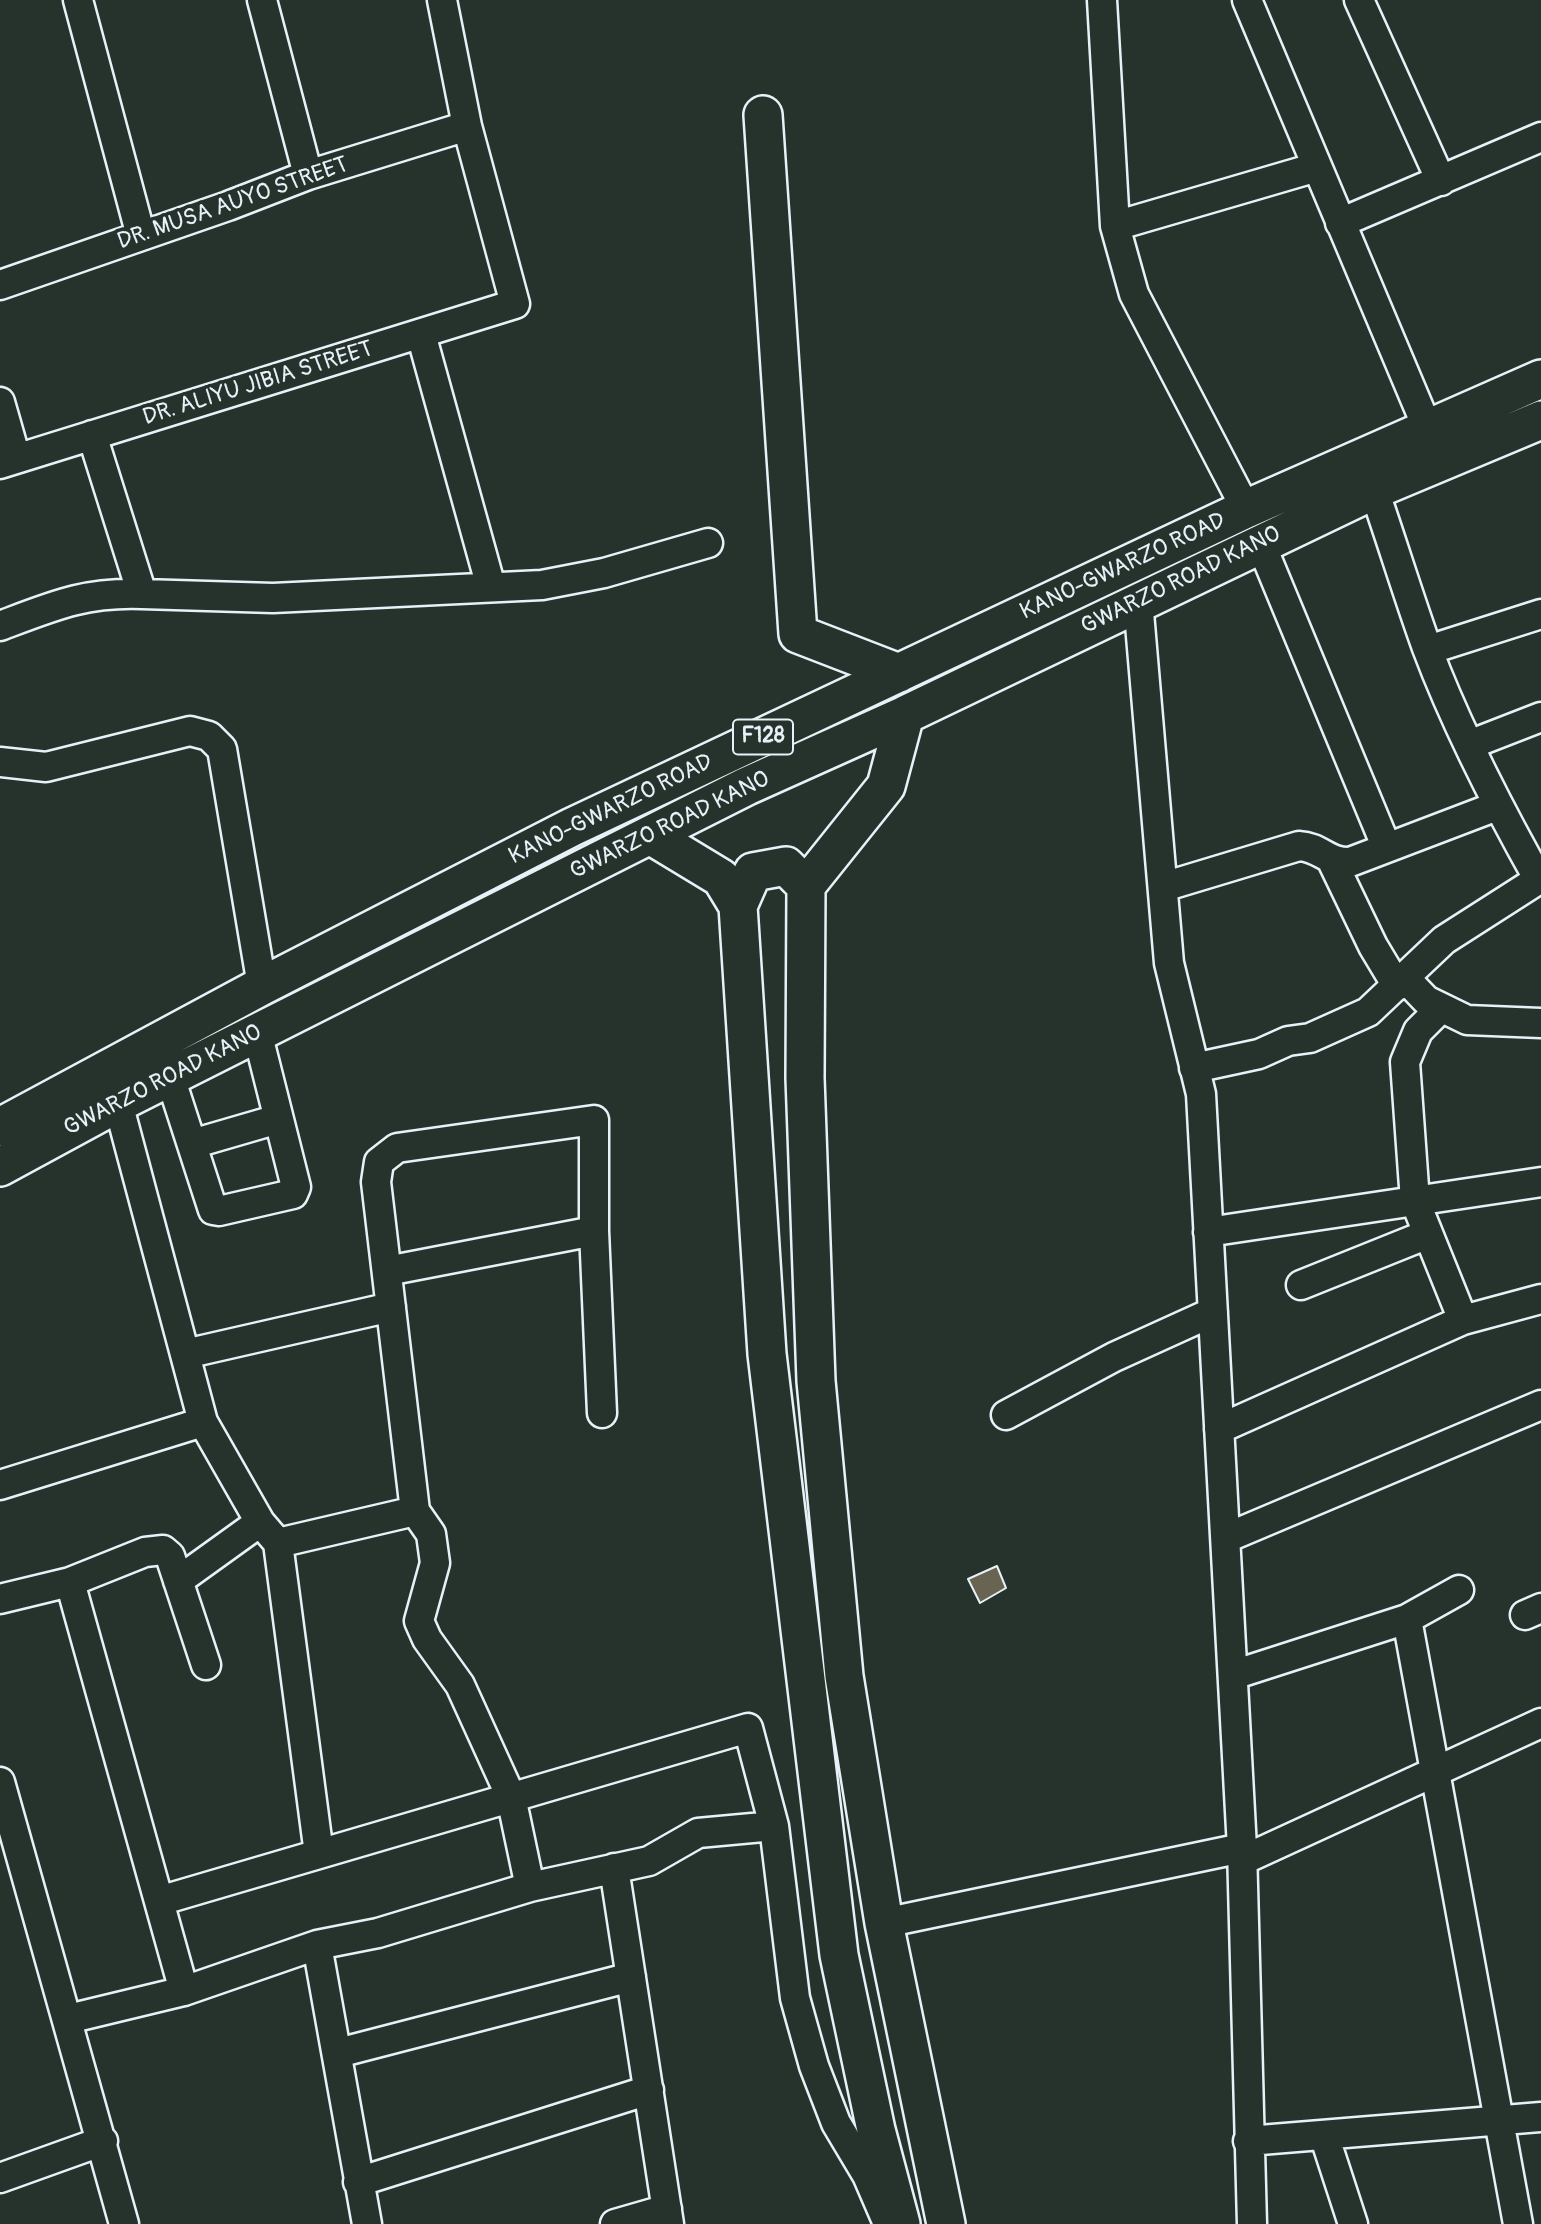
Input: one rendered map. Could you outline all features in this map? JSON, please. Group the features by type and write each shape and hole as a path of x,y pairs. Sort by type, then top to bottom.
{"main road":[{"path":"763,115 798,634 899,673"},
{"name":"KANO-GWARZO ROAD","path":"0,1127 262,986 572,827 1246,509 1541,379"},
{"name":"GWARZO ROAD KANO","path":"0,1167 257,1032 747,786 905,715 1260,542 1374,490 1541,420"},
{"path":"905,715 886,786 806,886 805,1078 816,1381 844,1676 884,1923 946,2224"},
{"path":"650,835 722,878 738,906 767,1354 839,1955 876,2130 901,2224"},
{"path":"738,906 753,872 786,866 806,886"}],"street":[{"path":"78,0 141,236"},
{"path":"262,0 308,175"},
{"path":"442,0 467,126"},
{"path":"1102,0 1115,226 1134,294 1246,509"},
{"path":"1247,0 1427,427"},
{"path":"1359,0 1441,181"},
{"name":"DR. MUSA AUYO STREET","path":"0,285 228,206 308,175 467,126"},
{"name":"DR. ALIYU JIBIA STREET","path":"8,461 516,304 467,126"},
{"path":"1340,223 1541,137"},
{"path":"1115,226 1317,167"},
{"path":"421,334 492,587"},
{"path":"0,402 8,461"},
{"path":"92,435 142,594"},
{"path":"1194,1068 1259,1054 1288,1041 1310,1038 1368,1012 1444,940 1540,879 1497,806 1428,650 1374,490"},
{"path":"1260,542 1386,846"},
{"path":"0,626 72,598 110,593 273,597 542,585 604,573 708,543"},
{"path":"1138,601 1169,963 1201,1094 1243,1854 1252,2224"},
{"path":"1428,650 1541,614"},
{"path":"1469,746 1541,717"},
{"path":"0,762 46,767 190,731 209,736 222,750 262,986"},
{"path":"1333,863 1350,862 1386,846 1497,806"},
{"path":"1163,887 1299,846 1311,846 1333,863 1373,946 1401,982 1426,1000 1467,1020 1541,1023"},
{"path":"1441,1008 1418,1031 1405,1062 1415,1201 1463,1320"},
{"path":"170,1077 213,1210 219,1212 293,1194 296,1187 257,1032"},
{"path":"118,1103 203,1422 260,1522 278,1544 319,1854"},
{"path":"192,1144 278,1119"},
{"path":"530,1887 512,1797 460,1685 426,1640 419,1621 435,1563 431,1534 415,1511 376,1182 379,1162 397,1148 594,1120 594,1231 602,1413"},
{"path":"1208,1232 1541,1182"},
{"path":"387,1271 594,1231"},
{"path":"1301,1285 1428,1234"},
{"path":"1219,1429 1463,1320 1541,1298"},
{"path":"185,1354 391,1307"},
{"path":"1006,1415 1114,1357 1213,1312"},
{"path":"1226,1538 1541,1405"},
{"path":"0,1485 203,1422"},
{"path":"278,1544 415,1511"},
{"path":"178,1581 260,1522"},
{"path":"0,1599 70,1582 155,1550 163,1550 170,1556 206,1665"},
{"path":"70,1582 184,1991"},
{"path":"1233,1675 1408,1619 1460,1590"},
{"path":"1408,1619 1497,2121 1518,2224"},
{"path":"884,1923 1243,1854 1541,1723"},
{"path":"159,1901 748,1728 774,1826 795,1998 814,2066 836,2123 867,2175 888,2224"},
{"path":"0,1782 103,2141 121,2223"},
{"path":"68,2020 184,1991 317,1945 379,1933 530,1887 649,1861 698,1833 774,1826"},
{"path":"614,1868 668,2217 615,2224"},
{"path":"317,1945 367,2224"},
{"path":"338,2053 631,1977"},
{"path":"358,2182 649,2090"},
{"path":"1248,2141 1541,2117"},
{"path":"1324,2135 1353,2224"},
{"path":"0,2178 103,2141"}],"building":[{"path":"997,1566 1006,1588 980,1603 968,1579"}]}
